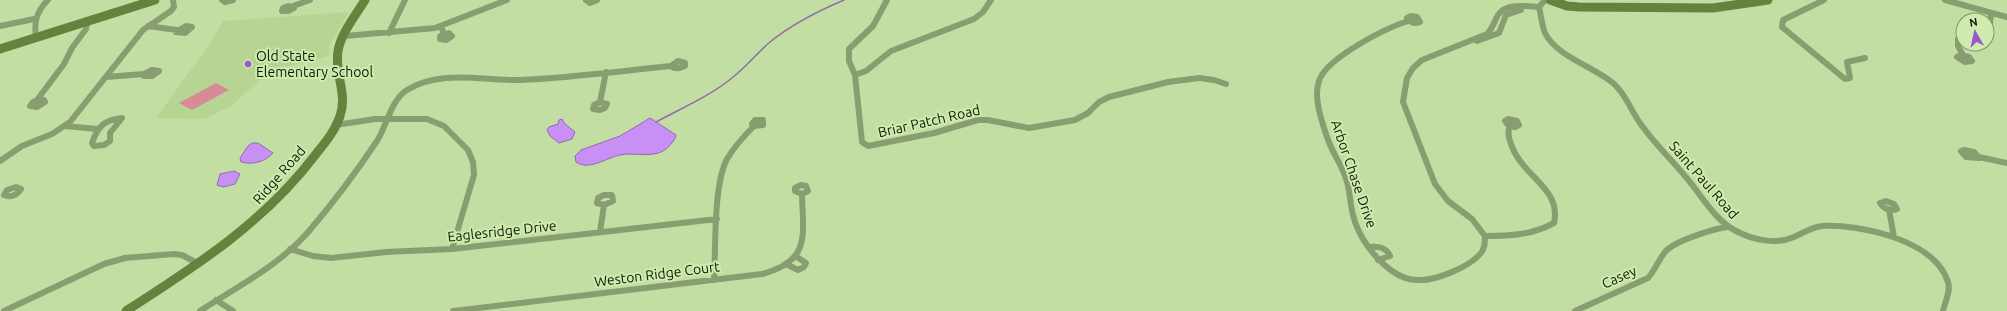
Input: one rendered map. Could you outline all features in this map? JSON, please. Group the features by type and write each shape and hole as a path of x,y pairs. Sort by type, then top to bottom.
{"street":[{"path":"36,38 34,19 48,0"},
{"path":"0,49 155,0"},
{"path":"0,161 22,146 52,134 65,126 75,117 148,26 171,11 174,7 173,0"},
{"path":"222,0 225,2 233,0"},
{"path":"293,6 310,0"},
{"name":"Ridge Road","path":"126,311 237,238 268,211 308,166 340,125 343,105 338,49 364,0"},
{"path":"389,33 405,0"},
{"path":"345,36 389,33 441,26 507,0"},
{"path":"586,0 590,3 597,0"},
{"path":"886,0 873,26 849,49 848,62 855,75 865,73 881,57 891,51 974,19 984,12 991,0"},
{"path":"1510,126 1508,133 1516,157 1525,170 1551,195 1556,205 1557,214 1554,223 1536,233 1485,236 1476,223 1448,201 1435,184 1403,102 1404,93 1409,74 1415,65 1422,60 1496,35 1501,31 1506,15 1523,8 1540,9 1545,0"},
{"path":"1550,0 1570,6 1591,8 1713,8 1768,0"},
{"path":"1824,0 1789,16 1783,20 1782,27 1845,79 1850,78 1847,62 1865,58"},
{"path":"1945,0 1987,12"},
{"name":"Saint Paul Road","path":"1540,9 1548,40 1554,46 1610,81 1620,90 1643,128 1692,184 1713,213 1727,227 1751,237 1775,241 1794,237 1802,232 1821,226 1849,227 1894,237 1921,250 1939,265 1945,274 1949,290 1943,311"},
{"path":"1995,14 2007,17"},
{"path":"0,26 34,19"},
{"name":"Arbor Chase Drive","path":"1408,21 1397,24 1332,63 1321,76 1318,86 1329,144 1346,179 1354,219 1369,247 1385,267 1398,275 1418,280 1430,280 1477,258 1484,250 1485,236"},
{"path":"37,100 64,64 72,48 86,29 87,22"},
{"path":"148,26 177,30"},
{"path":"441,26 444,34"},
{"path":"200,311 290,249 307,234 374,145 388,120 394,102 402,93 427,81 468,77 519,80 671,66"},
{"path":"600,102 606,72"},
{"path":"106,77 144,74"},
{"name":"Briar Patch Road","path":"855,75 862,142 864,145 873,146 934,133 978,120 988,120 1029,128 1075,120 1088,114 1099,102 1109,97 1147,87 1197,77 1213,79 1226,84"},
{"path":"65,126 97,129 111,118 122,118 110,133 111,139 109,142 101,146 94,146 92,141 97,129"},
{"path":"340,125 357,121 427,119 439,122 468,150 471,156 474,175 452,249"},
{"path":"714,280 719,184 724,165 738,143 754,126"},
{"path":"1979,157 2007,163"},
{"path":"0,186 7,190"},
{"path":"788,265 798,270 804,267 806,263 797,257 801,248 802,239 802,194"},
{"path":"600,232 604,205"},
{"path":"1889,210 1894,237"},
{"name":"Eaglesridge Drive","path":"290,249 313,256 330,258 386,252 452,249 717,219"},
{"name":"Casey","path":"1575,311 1648,278 1656,268 1665,252 1671,247 1711,229 1727,227"},
{"path":"1369,247 1382,247 1388,251 1390,256 1378,260"},
{"path":"4,311 94,267 115,260 174,254 182,255 199,264"},
{"name":"Weston Ridge Court","path":"453,311 770,273 788,265 797,257"},
{"path":"216,300 233,311"}],"shaded area":[{"name":"Old State Elementary School","path":"349,12 329,46 329,56 270,71 231,106 204,119 156,118 209,45 223,21"},
{"path":"216,83 229,90 192,110 179,103"},
{"path":"650,118 676,135 671,144 663,151 648,155 625,154 592,165 576,162 575,156 581,150 620,136"},
{"path":"562,119 565,124 575,132 572,139 559,143 550,136 547,130 549,127 558,124 559,120"},
{"path":"252,143 258,143 273,153 263,161 250,163 241,162 240,158 248,146"},
{"path":"234,171 240,174 235,184 223,187 217,185 220,174"}],"waterway":[{"path":"656,122 696,102 732,78 770,42 787,29 815,13 844,0"}],"place":[{"name":"Old State Elementary School","path":"248,64"}]}
